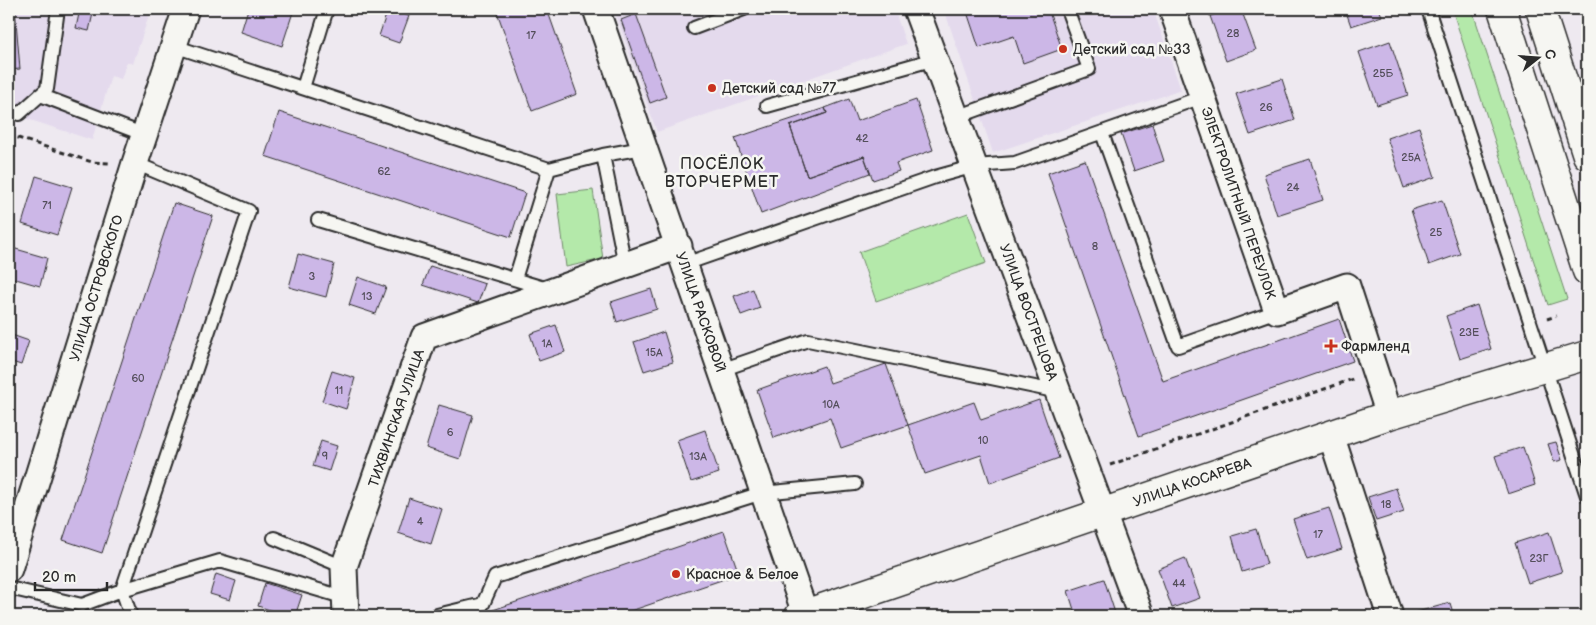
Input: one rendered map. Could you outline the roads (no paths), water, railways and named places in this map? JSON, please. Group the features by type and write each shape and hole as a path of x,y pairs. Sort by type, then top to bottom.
{"street":[{"name":"УЛИЦА ОСТРОВСКОГО","path":"9,569 135,163 186,9"},
{"name":"УЛИЦА РАСКОВОЙ","path":"596,9 643,148 682,255 803,616"},
{"name":"УЛИЦА ВОСТРЕЦОВА","path":"916,9 1141,616"},
{"name":"ЭЛЕКТРОЛИТНЫЙ ПЕРЕУЛОК","path":"1172,9 1277,311 1346,286 1389,414"},
{"path":"1502,9 1587,271"},
{"path":"1540,9 1587,154"},
{"name":"ТИХВИНСКАЯ УЛИЦА","path":"346,607 344,567 424,337 625,265 682,255"},
{"name":"УЛИЦА КОСАРЕВА","path":"803,616 1389,414 1587,356"},
{"path":"1331,434 1390,616"}],"lane":[{"path":"9,110 20,114 47,89 58,9"},
{"path":"303,88 327,9"},
{"path":"694,28 744,9"},
{"path":"957,118 1089,69 1067,9"},
{"path":"1428,9 1587,496"},
{"path":"174,46 549,169 603,155 643,148"},
{"path":"767,106 935,59"},
{"path":"40,95 145,135"},
{"path":"682,255 935,177 975,166 1015,163 1202,97"},
{"path":"1102,133 1178,346 1277,311"},
{"path":"603,155 625,265"},
{"path":"131,616 122,590 250,211 135,163"},
{"path":"515,280 549,169"},
{"path":"318,220 553,291"},
{"path":"721,370 808,340 1059,392"},
{"path":"435,616 483,604 495,577 762,493 855,484"},
{"path":"274,538 344,567"},
{"path":"9,588 82,605 122,590 220,562 346,607"}],"place":[{"name":"Детский сад №33","path":"1063,49"},
{"name":"Детский сад №77","path":"712,88"},
{"name":"Фармленд","path":"1331,346"},
{"name":"Красное & Белое","path":"676,574"}],"district":[{"name":"ПОСЁЛОК ВТОРЧЕРМЕТ","path":"722,172"}]}
